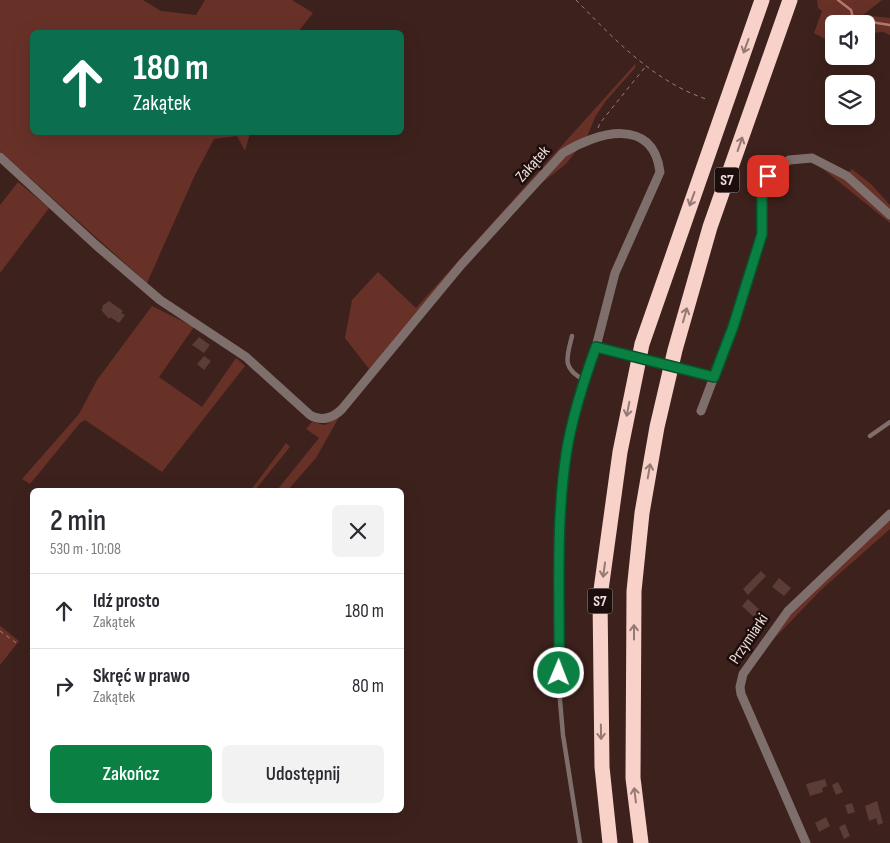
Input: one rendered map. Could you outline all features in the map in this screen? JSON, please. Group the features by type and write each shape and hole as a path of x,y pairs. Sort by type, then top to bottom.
{"highway":[{"name":"S7","path":"610,843 602,768 600,597 620,452 642,344 762,0"},
{"name":"S7","path":"641,843 633,768 634,590 642,513 657,427 675,350 710,227 790,0"}],"street":[{"name":"Zakątek","path":"0,157 97,246 160,300 246,357 315,419 325,419 336,415 342,409 461,265 563,153 581,142 596,136 624,133 639,138 652,147 659,161 660,172 615,273 596,347 584,380"},
{"path":"701,411 733,327 762,234 762,194 768,176 789,160 812,158 847,176 890,215"},
{"path":"596,347 714,377"},
{"name":"Przymiarki","path":"806,843 741,694 740,680 788,611 890,514"}],"lane":[{"path":"572,336 568,353 568,368 574,375 584,380"},
{"name":"Zakątek","path":"580,843 563,735 559,689 561,513 567,447 584,380"},
{"path":"870,436 890,422"}],"path":[{"path":"576,0 613,39 646,66 665,80 706,99"},
{"path":"596,136 600,123 646,66"},
{"path":"0,632 19,645"}],"shaded area":[{"path":"0,0 143,0 161,11 196,15 205,0 292,0 313,13 300,30 30,30 30,135 249,135 245,151 237,136 214,139 195,175 147,283 0,151"},
{"path":"817,0 882,0 863,15 825,15 825,39 814,33 822,11 818,8"},
{"path":"875,16 890,18 890,35 883,32 875,33"},
{"path":"636,63 635,68 605,102 595,117 587,137 566,164 534,189 424,314 339,417 316,458 290,488 279,488 319,438 306,429 312,422 325,425 338,417 334,413 369,369 345,338 352,300 378,272 416,308"},
{"path":"818,165 835,169 890,218 890,223"},
{"path":"852,169 871,184 890,205 890,212 847,174"},
{"path":"18,182 49,208 0,273 0,205"},
{"path":"152,306 194,327 159,377 202,407 236,358 245,366 162,472 85,420 80,423 30,484 22,479 79,414 97,380"},
{"path":"286,443 290,447 257,488 252,488"},
{"path":"890,519 890,529 821,590 769,644 794,609"},
{"path":"0,626 19,641 0,665"}],"building":[{"path":"109,301 123,311 121,313 125,315 119,323 110,317 109,319 101,310 102,306"},
{"path":"199,337 210,345 204,353 192,345"},
{"path":"204,356 211,361 204,370 197,364"},
{"path":"761,571 766,576 748,595 743,589"},
{"path":"779,578 791,588 784,596 772,587"},
{"path":"748,599 763,613 757,620 742,606"},
{"path":"825,779 827,786 822,788 823,792 810,796 806,784"},
{"path":"838,782 843,792 836,795 832,785"},
{"path":"877,801 883,823 878,825 876,818 869,821 865,806"},
{"path":"852,803 855,812 848,814 845,805"},
{"path":"826,817 830,826 819,832 815,823"},
{"path":"845,824 850,836 844,839 839,827"}],"waterway":[{"path":"838,0 851,10 852,15"},
{"path":"875,23 890,25"}],"route":[{"path":"559,673 563,480 567,447 584,380 596,347 714,377 733,327 762,234 762,194 768,176"}]}
